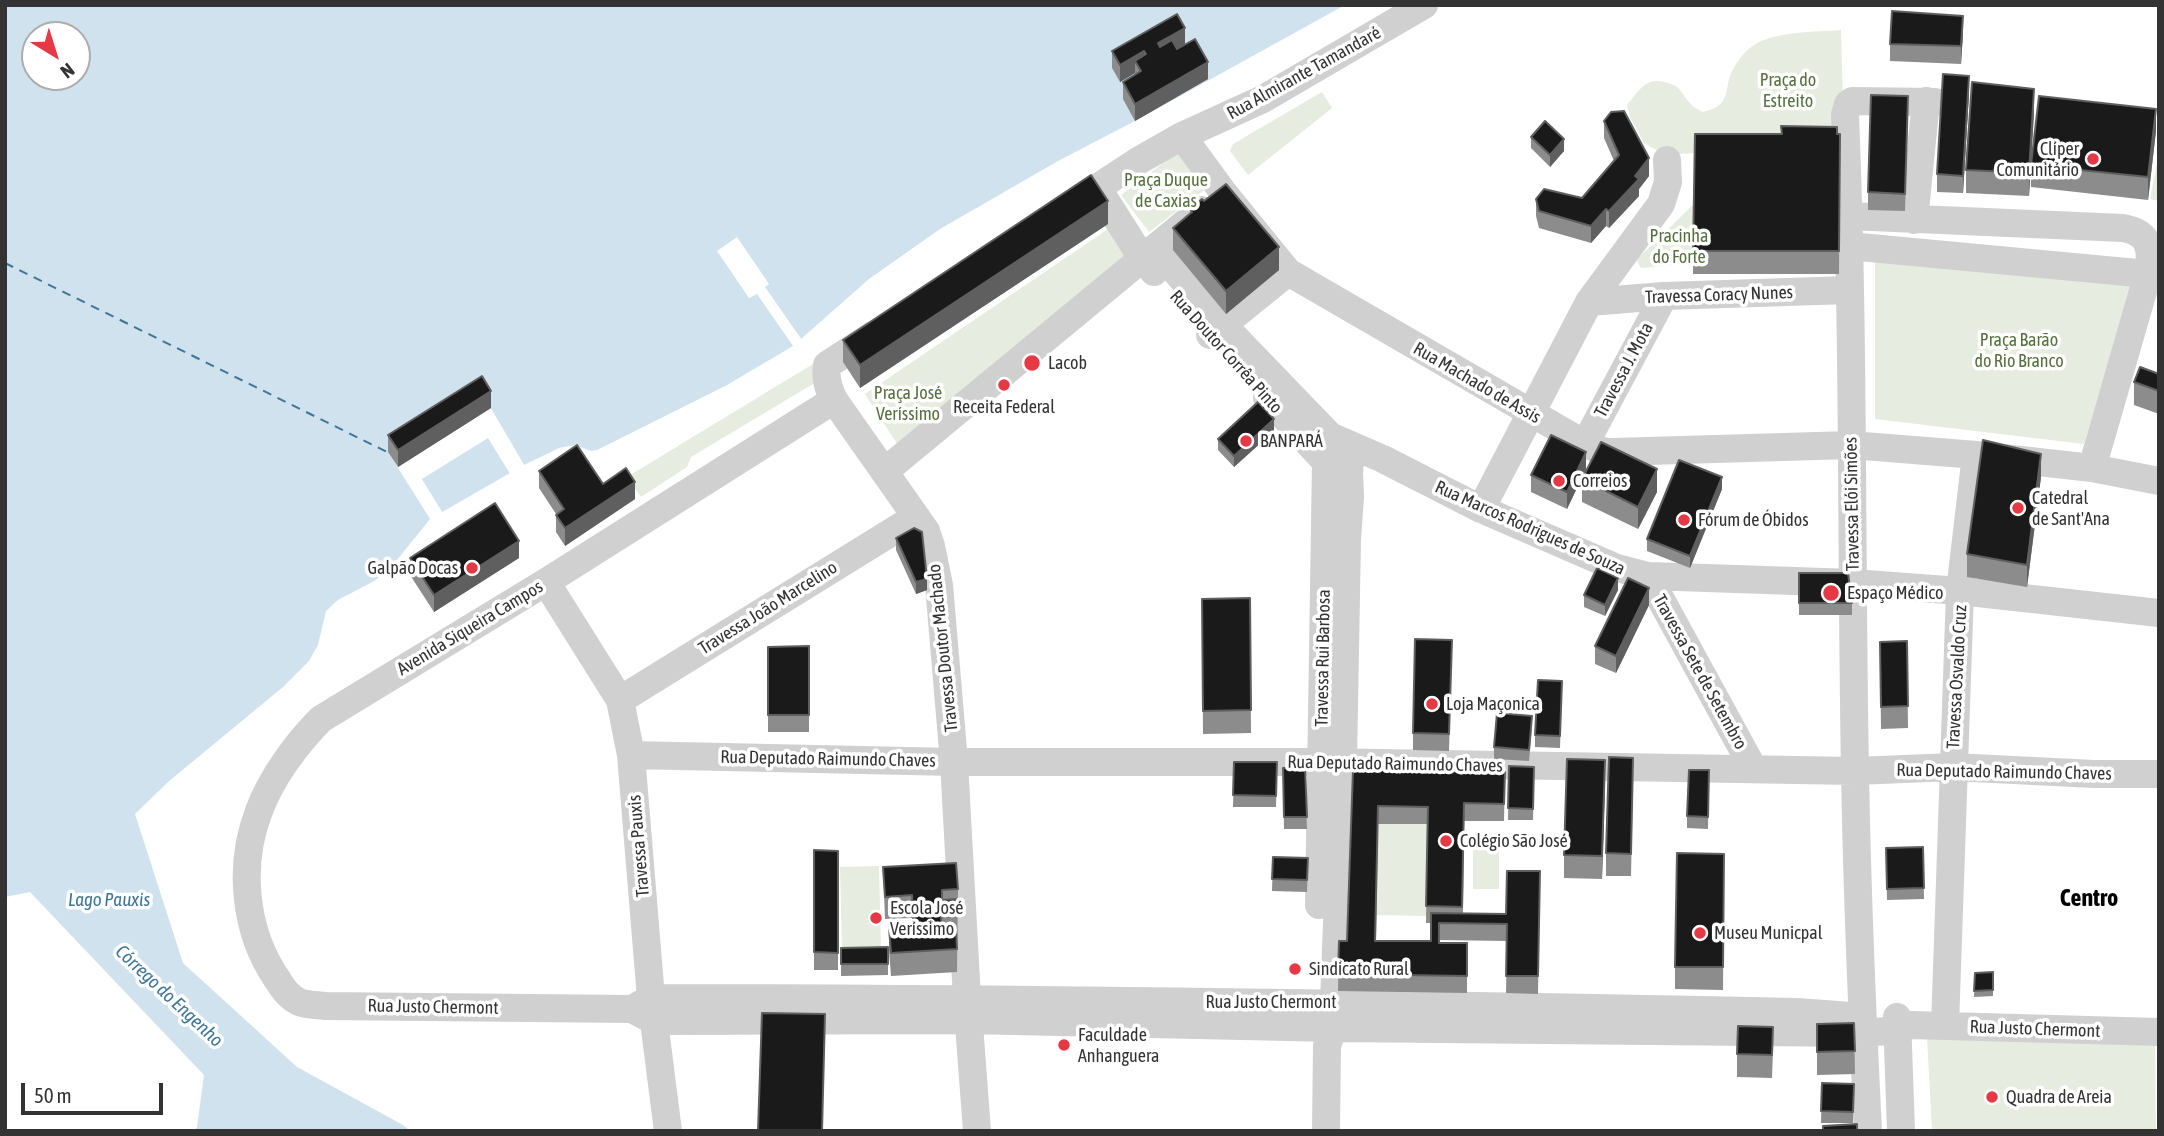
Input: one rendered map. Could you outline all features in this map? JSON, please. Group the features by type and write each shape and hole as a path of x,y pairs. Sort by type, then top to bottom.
{"street":[{"name":"Rua Almirante Tamandaré","path":"1182,136 1262,99 1424,5"},
{"name":"Travessa Elói Simões","path":"1868,1131 1854,771 1849,216 1845,115 1848,104 1852,101 1930,101 1914,220"},
{"path":"1041,224 1182,136"},
{"name":"Rua Machado de Assis","path":"1182,136 1288,272 1531,414 1605,452 1851,445 2092,467 2159,481"},
{"path":"1481,509 1589,302 1661,204 1668,182 1667,160"},
{"name":"Rua Doutor Corrêa Pinto","path":"1097,187 1149,253 1216,330 1339,454"},
{"path":"885,471 1223,192"},
{"path":"1849,216 2123,228 2135,230 2145,238 2150,259 2148,274 2092,467"},
{"path":"1849,246 2148,274"},
{"path":"1216,330 1288,272"},
{"name":"Travessa Coracy Nunes","path":"1589,302 1664,296 1849,290"},
{"name":"Travessa J. Mota","path":"1585,444 1664,296"},
{"name":"Travessa Doutor Machado","path":"895,320 827,365 826,376 834,400 929,538 939,585 954,762 977,1131"},
{"name":"Avenida Siqueira Campos","path":"260,951 251,921 247,889 249,843 259,809 302,738 321,719 546,582 834,400"},
{"name":"Rua Marcos Rodrigues de Souza","path":"1339,454 1383,459 1481,509 1617,568 1648,576 1853,583 1960,591 2159,613"},
{"name":"Travessa Rui Barbosa","path":"1326,1131 1339,454"},
{"name":"Travessa Osvaldo Cruz","path":"1944,1026 1960,591 1976,455"},
{"name":"Travessa João Marcelino","path":"620,699 916,517"},
{"name":"Travessa Sete de Setembro","path":"1648,576 1753,768"},
{"name":"Travessa Pauxis","path":"546,582 620,699 631,755 646,1009 668,1131"},
{"name":"Rua Deputado Raimundo Chaves","path":"631,755 954,762 1332,762 1854,771 1953,767 2094,774 2159,774"},
{"name":"Rua Justo Chermont","path":"260,951 286,992 300,1003 325,1006 968,1009 1326,1022 1902,1024 2159,1032"},
{"path":"1901,1131 1902,1024"}],"green space":[{"name":"Praça do Estreito","path":"1841,30 1844,143 1665,155 1644,143 1630,117 1627,105 1650,82 1676,86 1693,106 1703,112 1723,101 1734,67 1754,45 1784,35"},
{"path":"1322,92 1332,108 1248,175 1230,151 1233,144"},
{"name":"Praça Duque de Caxias","path":"1183,148 1211,185 1149,232 1121,195"},
{"path":"2159,153 2159,201 2150,199"},
{"name":"Pracinha do Forte","path":"1697,201 1697,263 1641,268 1637,261 1640,256"},
{"name":"Praça José Veríssimo","path":"1114,225 1132,250 898,445 865,394"},
{"name":"Praça Barão do Rio Branco","path":"1875,253 2135,275 2084,444 1875,419"},
{"path":"813,364 823,378 691,457 687,467 641,497 627,477"},
{"path":"1378,824 1428,824 1426,916 1376,915"},
{"path":"1473,838 1499,838 1499,889 1473,889"},
{"path":"879,866 881,948 842,949 840,867"},
{"path":"1927,1037 2155,1041 2156,1131 1932,1131"}],"water":[{"path":"5,5 1345,5 1058,161 940,229 869,279 793,346 727,385 597,450 591,451 575,445 559,448 430,519 397,560 376,580 338,600 326,611 318,645 309,661 283,687 168,782 135,814 183,963 297,1067 410,1131 194,1131 197,1127 204,1075 30,892 5,897"}],"pier":[{"path":"737,237 769,284 765,287 802,340 793,346 757,294 749,298 717,251"},
{"path":"482,393 526,468 512,477 488,438 422,479 444,515 432,522 388,452"}],"building":[{"path":"1892,11 1963,16 1961,46 1890,44"},
{"path":"1177,14 1185,28 1158,43 1160,47 1172,40 1177,49 1195,39 1208,62 1135,104 1123,82 1141,71 1135,61 1146,54 1144,51 1120,65 1112,51"},
{"path":"1943,74 1969,76 1963,176 1937,174"},
{"path":"1972,82 2034,89 2029,173 1966,170"},
{"path":"1871,95 1908,96 1905,194 1868,192"},
{"name":"Clíper Comunitário","path":"2039,96 2156,109 2148,177 2031,165"},
{"path":"1624,111 1649,158 1635,176 1639,179 1591,226 1539,211 1536,199 1544,189 1582,198 1619,155 1604,121 1611,112"},
{"path":"1545,121 1564,139 1550,155 1531,137"},
{"path":"1781,126 1837,127 1837,134 1840,134 1839,251 1693,251 1695,134 1782,134"},
{"path":"1091,175 1108,201 860,365 843,340"},
{"path":"1226,184 1279,247 1226,291 1173,228 1192,212 1190,209 1202,199 1204,201"},
{"path":"2140,367 2159,374 2159,391 2134,382"},
{"path":"482,376 491,391 398,450 388,435"},
{"path":"1258,402 1274,419 1234,456 1218,439"},
{"path":"1551,435 1586,452 1567,492 1531,475"},
{"path":"1983,440 2041,454 2027,565 1967,554"},
{"path":"1601,442 1657,469 1638,507 1582,479"},
{"path":"577,445 603,484 626,468 635,482 565,528 556,515 564,509 539,471"},
{"name":"Fórum de Óbidos","path":"1679,460 1722,477 1690,556 1647,539"},
{"path":"495,503 519,541 434,595 410,558"},
{"path":"914,528 922,532 927,579 916,582 896,538"},
{"path":"1597,568 1618,578 1605,605 1584,595"},
{"path":"1799,573 1848,573 1852,603 1799,603"},
{"path":"1628,578 1649,588 1616,656 1595,646"},
{"path":"1250,598 1251,710 1203,711 1202,599"},
{"name":"Loja Maçonica","path":"1415,639 1452,640 1449,734 1413,733"},
{"path":"1907,641 1908,706 1881,707 1880,642"},
{"path":"809,646 809,715 768,715 768,647"},
{"path":"1538,680 1562,681 1560,736 1535,735"},
{"path":"1497,713 1532,716 1529,750 1494,747"},
{"path":"1609,757 1633,758 1631,854 1606,853"},
{"path":"1567,759 1605,760 1602,856 1564,855"},
{"path":"1234,762 1277,762 1276,796 1233,795"},
{"path":"1509,766 1534,767 1533,809 1508,808"},
{"path":"1305,767 1307,817 1284,817 1283,768"},
{"path":"1353,770 1505,772 1504,804 1464,803 1462,907 1426,906 1428,807 1378,806 1375,941 1431,941 1431,913 1506,914 1507,871 1540,871 1538,976 1506,976 1507,924 1439,923 1439,943 1467,943 1467,976 1338,974 1339,941 1347,941"},
{"path":"1689,770 1709,770 1708,817 1687,816"},
{"path":"1923,847 1924,888 1887,889 1886,848"},
{"path":"814,850 838,851 838,953 814,952"},
{"name":"Museu Municpal","path":"1677,853 1724,854 1723,967 1675,967"},
{"path":"1273,857 1308,858 1307,880 1272,879"},
{"path":"956,863 958,889 942,890 942,900 956,899 957,916 941,917 942,928 956,927 957,949 891,953 889,927 914,927 912,895 885,897 883,867"},
{"path":"888,947 888,964 841,964 841,948"},
{"path":"1993,972 1993,990 1974,991 1975,973"},
{"path":"762,1013 825,1014 822,1131 758,1131"},
{"path":"1854,1023 1855,1051 1817,1052 1817,1024"},
{"path":"1738,1026 1773,1027 1772,1055 1737,1054"},
{"path":"1822,1083 1854,1084 1853,1112 1821,1111"},
{"path":"1857,1124 1857,1131 1823,1131 1823,1126"}],"ferry route":[{"path":"5,263 387,452"}],"place":[{"name":"Clíper Comunitário","path":"2093,159"},
{"name":"Lacob","path":"1032,363"},
{"name":"Receita Federal","path":"1004,385"},
{"name":"BANPARÁ","path":"1246,441"},
{"name":"Correios","path":"1559,481"},
{"name":"Catedral de Sant'Ana","path":"2018,508"},
{"name":"Fórum de Óbidos","path":"1684,520"},
{"name":"Galpão Docas","path":"472,568"},
{"name":"Espaço Médico","path":"1831,593"},
{"name":"Loja Maçonica","path":"1432,704"},
{"name":"Colégio São José","path":"1446,841"},
{"name":"Escola José Veríssimo","path":"876,918"},
{"name":"Museu Municpal","path":"1700,933"},
{"name":"Sindicato Rural","path":"1295,969"},
{"name":"Faculdade Anhanguera","path":"1064,1045"},
{"name":"Quadra de Areia","path":"1992,1097"}],"district":[{"name":"Centro","path":"2089,898"}],"water label":[{"name":"Lago Pauxis","path":"109,900"},
{"name":"Córrego do Engenho","path":"169,996"}]}
